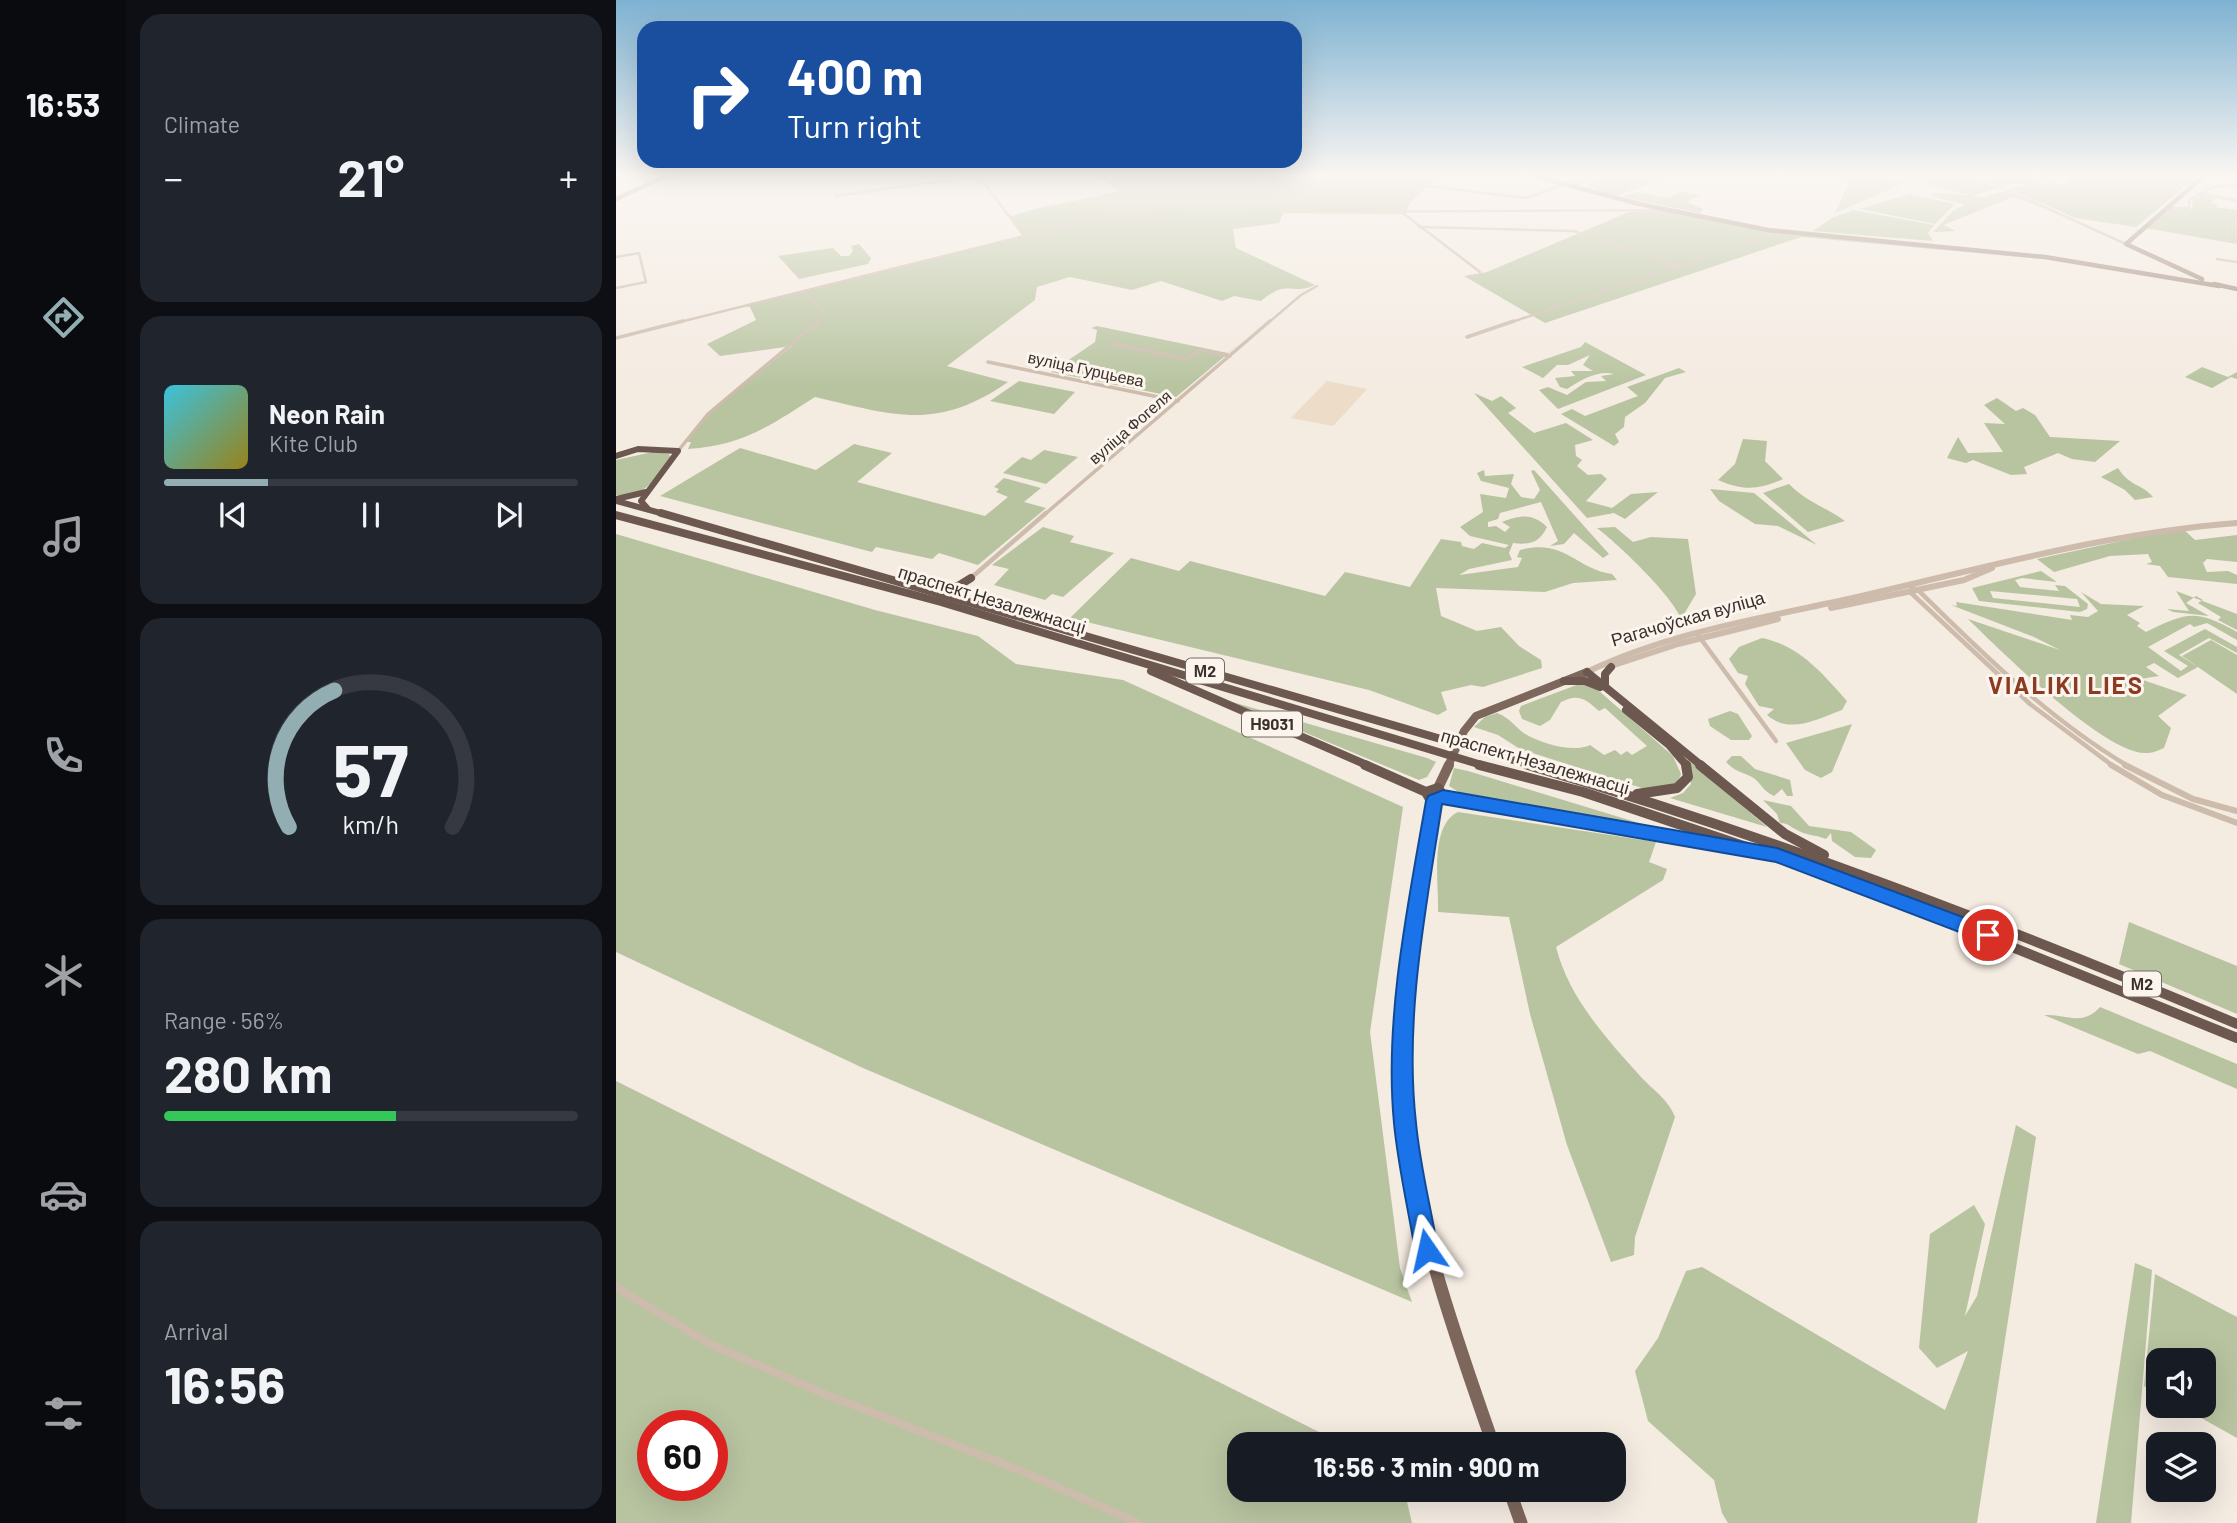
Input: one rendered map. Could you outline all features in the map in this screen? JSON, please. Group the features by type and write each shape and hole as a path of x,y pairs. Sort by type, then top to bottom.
{"highway":[{"path":"616,456 638,449 678,451 676,459 642,501 653,512"},
{"path":"616,500 633,498 651,489"},
{"name":"М2","path":"616,500 653,512"},
{"name":"праспект Незалежнасці","path":"653,512 820,557 1438,741 1625,793 1871,876 2048,944 2237,1024"},
{"name":"праспект Незалежнасці","path":"616,517 808,565 1432,751 1583,792 1777,855 1964,925 2237,1038"},
{"path":"930,590 958,586 971,578"},
{"path":"971,578 962,587 972,602"},
{"name":"Н9031","path":"1117,656 1426,792 1427,798 1438,795"},
{"path":"1602,685 1605,674 1611,667"},
{"path":"1587,672 1681,757 1686,765 1684,783 1675,791 1662,795 1625,793"},
{"path":"1564,681 1585,681 1602,685 1774,826 1812,849 1871,876"},
{"path":"1438,795 1777,855"}],"main road":[{"path":"1931,246 2037,256 2237,289"},
{"path":"2131,246 2219,286"},
{"name":"Рагачоўская вуліца","path":"1489,1432 1427,1250 1405,1123 1403,1050 1408,975 1438,795 1464,731 1476,716 1587,672"},
{"path":"1514,1502 1521,1523"}],"street":[{"path":"616,338 984,246"},
{"path":"1445,246 1480,272"},
{"path":"1621,246 1679,266"},
{"path":"1467,337 1738,246"},
{"path":"616,257 639,253 646,282 616,288"},
{"path":"2217,259 2237,262"},
{"name":"вуліца Фогеля","path":"971,578 1304,292 1317,286"},
{"path":"678,451 708,414 819,320 822,308 804,291"},
{"path":"1111,344 1187,359 1200,350 1230,356"},
{"name":"вуліца Гурцьева","path":"988,362 1178,401"},
{"name":"Рагачоўская вуліца","path":"1587,672 1611,660 1698,636 1908,589 1999,564 2161,528 2237,523"},
{"name":"Рагачоўская вуліца","path":"1908,589 1918,590 1964,580 1999,564"},
{"path":"1908,589 2057,727 2144,784 2191,806 2237,823"},
{"path":"1918,590 2060,719 2149,777 2205,803 2237,811"},
{"path":"1587,672 1611,667 1698,636 1776,741"},
{"path":"2144,784 2149,777"},
{"path":"616,1287 710,1344 822,1392 1019,1470 1138,1523"}],"green space":[{"path":"851,246 861,246 871,258 868,264 799,279 778,256 833,248 841,256 849,256 853,251"},
{"path":"984,246 1236,246 1315,285 1277,290 1261,301 1234,296 1222,301 1161,281 1132,290 1070,277 1037,287 1035,300 947,366 1008,382 982,398 959,408 914,415 868,409 815,397 770,425 740,439 688,449 691,442 686,442 708,414 792,346 720,356 707,344 756,320 750,307 745,306"},
{"path":"1548,246 1774,246 1545,323 1464,276 1487,272"},
{"path":"1900,246 1920,246 2052,260"},
{"path":"1097,326 1228,353 1243,341 1176,397 1051,372 1095,342 1097,330 1091,328"},
{"path":"1585,342 1646,375 1558,409 1539,390 1548,387 1567,395 1586,382 1606,381 1601,376 1614,374 1596,375 1567,389 1560,387 1555,378 1575,376 1571,371 1593,371 1583,365 1590,355 1568,365 1557,365 1543,378 1522,367 1581,347"},
{"path":"2202,367 2228,377 2237,372 2237,379 2231,377 2212,388 2185,377"},
{"path":"1679,368 1686,372 1665,378 1645,403 1625,417 1624,427 1615,434 1619,442 1614,446 1561,414 1572,409 1585,416 1638,396 1627,387"},
{"path":"1019,381 1075,392 1054,414 990,401"},
{"path":"1474,393 1492,401 1501,396 1516,408 1508,413 1534,433 1566,423 1593,440 1575,445 1576,456 1582,460 1577,466 1588,475 1601,474 1607,479 1586,501 1612,508 1631,494 1658,492 1625,519 1614,513 1587,518"},
{"path":"1997,398 2016,411 2023,408 2035,415 2050,437 2120,441 2095,462 2072,459 2058,453 2024,467 2027,474 2011,475 1973,460 1966,463 1947,458 1958,437 1968,453 2003,452 1984,423 2005,424 1984,405"},
{"path":"1743,439 1767,441 1765,461 1783,479 1751,488 1718,480 1735,464"},
{"path":"854,444 892,453 857,482 985,516 1008,497 996,492 999,489 994,487 1004,478 1041,488 1024,502 1046,508 978,565 939,553 932,559 876,547 872,552 660,496 740,448 816,470"},
{"path":"1044,450 1078,457 1046,484 1003,473 1022,457 1031,460"},
{"path":"653,452 669,454 671,459 641,491 626,496 616,495 616,460"},
{"path":"2118,468 2127,479 2153,497 2135,500 2125,490 2101,477"},
{"path":"1484,470 1485,476 1514,474 1511,484 1521,497 1534,499 1540,490 1531,471 1534,470 1609,554 1603,558 1574,533 1564,544 1550,546 1558,541 1541,502 1500,513 1498,519 1488,522 1488,527 1496,526 1505,532 1510,527 1502,522 1531,517 1547,527 1541,537 1529,543 1513,543 1509,553 1512,560 1469,569 1459,575 1518,567 1522,558 1517,557 1520,550 1535,547 1559,551 1612,574 1617,580 1573,583 1545,592 1436,588 1441,616 1477,631 1501,627 1519,646 1541,660 1542,668 1483,687 1471,685 1441,692 1447,710 1438,715 1369,690 1070,618 1131,558 1179,571 1190,561 1325,596 1345,572 1410,587 1441,539 1461,542 1462,546 1474,549 1482,543 1505,548 1509,545 1470,536 1460,527 1483,512 1480,494 1506,498 1509,488 1481,481 1477,473"},
{"path":"1789,484 1803,496 1845,521 1808,532 1763,493"},
{"path":"1710,489 1754,493 1817,545 1778,526 1755,524 1719,501"},
{"path":"1043,527 1074,536 1070,542 1114,553 1063,597 1052,594 1045,600 994,585 1009,569 992,565"},
{"path":"1615,527 1633,542 1651,537 1688,539 1696,594 1681,619 1656,584 1597,528"},
{"path":"2182,528 2195,540 2237,535 2237,562 2207,559 2203,563 2207,572 2228,571 2237,575 2237,584 2168,577 2160,566 2146,564 2152,562 2148,554 2110,556 2054,572 2037,559"},
{"path":"616,534 875,610 978,636 1016,664 1123,680 1403,807 1370,1032 1400,1268 1412,1302 863,1068 616,952"},
{"path":"2041,571 2057,582 2022,578 2015,580 2020,587 2059,591 2055,585 2065,586 2088,604 2087,609 2080,612 1979,601 1972,588","holes":["1990,591 2077,599 2080,607 1993,598"]},
{"path":"2176,591 2194,598 2186,603 2209,616 2167,609 2189,611"},
{"path":"2081,592 2101,604 2144,606 2127,615 2140,623 2137,626 2146,632 2172,620 2192,616 2211,619 2237,632 2237,640 2207,623 2194,627 2190,624 2148,647 2181,671 2188,666 2164,651 2205,629 2237,647 2237,653 2209,638 2179,655 2198,667 2178,678 2154,663 2146,667 2159,676 2140,679 2187,695 2158,716 2171,728 2164,748 2148,753 2130,750 2107,738 2054,699 1968,619 2060,650 1951,605 1957,606 1956,602 2072,620 2070,615 2088,617 2098,611"},
{"path":"2202,601 2237,614 2237,630 2218,620 2221,617 2198,603"},
{"path":"1762,638 1788,647 1829,680 1847,701 1842,710 1794,725 1776,721 1767,715 1774,709 1759,706 1745,684 1748,676 1738,673 1729,659 1739,647"},
{"path":"2211,640 2237,655 2237,694 2182,656"},
{"path":"1582,683 1598,690 1673,756 1681,774 1677,784 1645,789 1520,749 1498,735 1474,727 1485,717 1497,713 1527,735 1558,746 1576,748 1590,745 1604,755 1615,750 1621,755 1627,751 1632,755 1647,746 1605,708 1599,711 1582,699 1572,698 1561,702 1550,720 1540,726 1522,719 1519,711 1521,706"},
{"path":"1229,701 1436,762 1427,777 1419,780"},
{"path":"1730,711 1738,714 1752,736 1749,740 1731,740 1710,726 1708,719"},
{"path":"1852,724 1832,772 1821,778 1805,770 1786,743"},
{"path":"1684,756 1767,827 1670,798 1683,793 1691,784 1689,763"},
{"path":"1732,756 1741,756 1755,769 1790,780 1793,796 1787,796 1782,789 1774,796 1770,794 1755,779 1726,762"},
{"path":"1454,768 1675,834 1460,793 1449,786"},
{"path":"1763,800 1791,806 1809,826 1851,832 1876,850 1871,858 1855,857 1832,841 1831,833 1826,839 1780,823 1777,814"},
{"path":"1458,812 1656,842 1649,862 1667,869 1663,880 1556,947 1570,983 1590,1016 1641,1077 1665,1100 1675,1117 1635,1237 1634,1255 1611,1262 1567,1145 1530,1014 1509,917 1438,912 1439,842 1449,819"},
{"path":"2129,922 2237,966 2237,1014 2119,964"},
{"path":"2100,1007 2237,1064 2237,1089 2150,1051 2138,1054 2044,1015 2087,1017"},
{"path":"616,1081 1319,1432 1227,1432 1227,1502 1407,1502 1412,1523 616,1523"},
{"path":"2016,1125 2036,1137 1977,1523 1728,1523 1722,1513 1714,1480 1648,1421 1635,1371 1658,1338 1686,1271 1702,1267 1945,1410 1968,1351 1937,1368 1919,1348 1930,1234 1974,1205 1985,1224 1965,1316 1977,1296"},
{"path":"2135,1263 2152,1270 2131,1523 2096,1523"},
{"path":"2155,1274 2237,1317 2237,1438 2201,1418 2216,1418 2216,1348 2148,1348"}],"shaded area":[{"path":"1327,381 1367,389 1333,426 1291,418"}],"district":[{"name":"VIALIKI LIES","path":"2066,686"}],"route":[{"path":"1427,1250 1405,1123 1403,1050 1408,975 1434,801 1443,796 1777,855 1988,935"}]}
